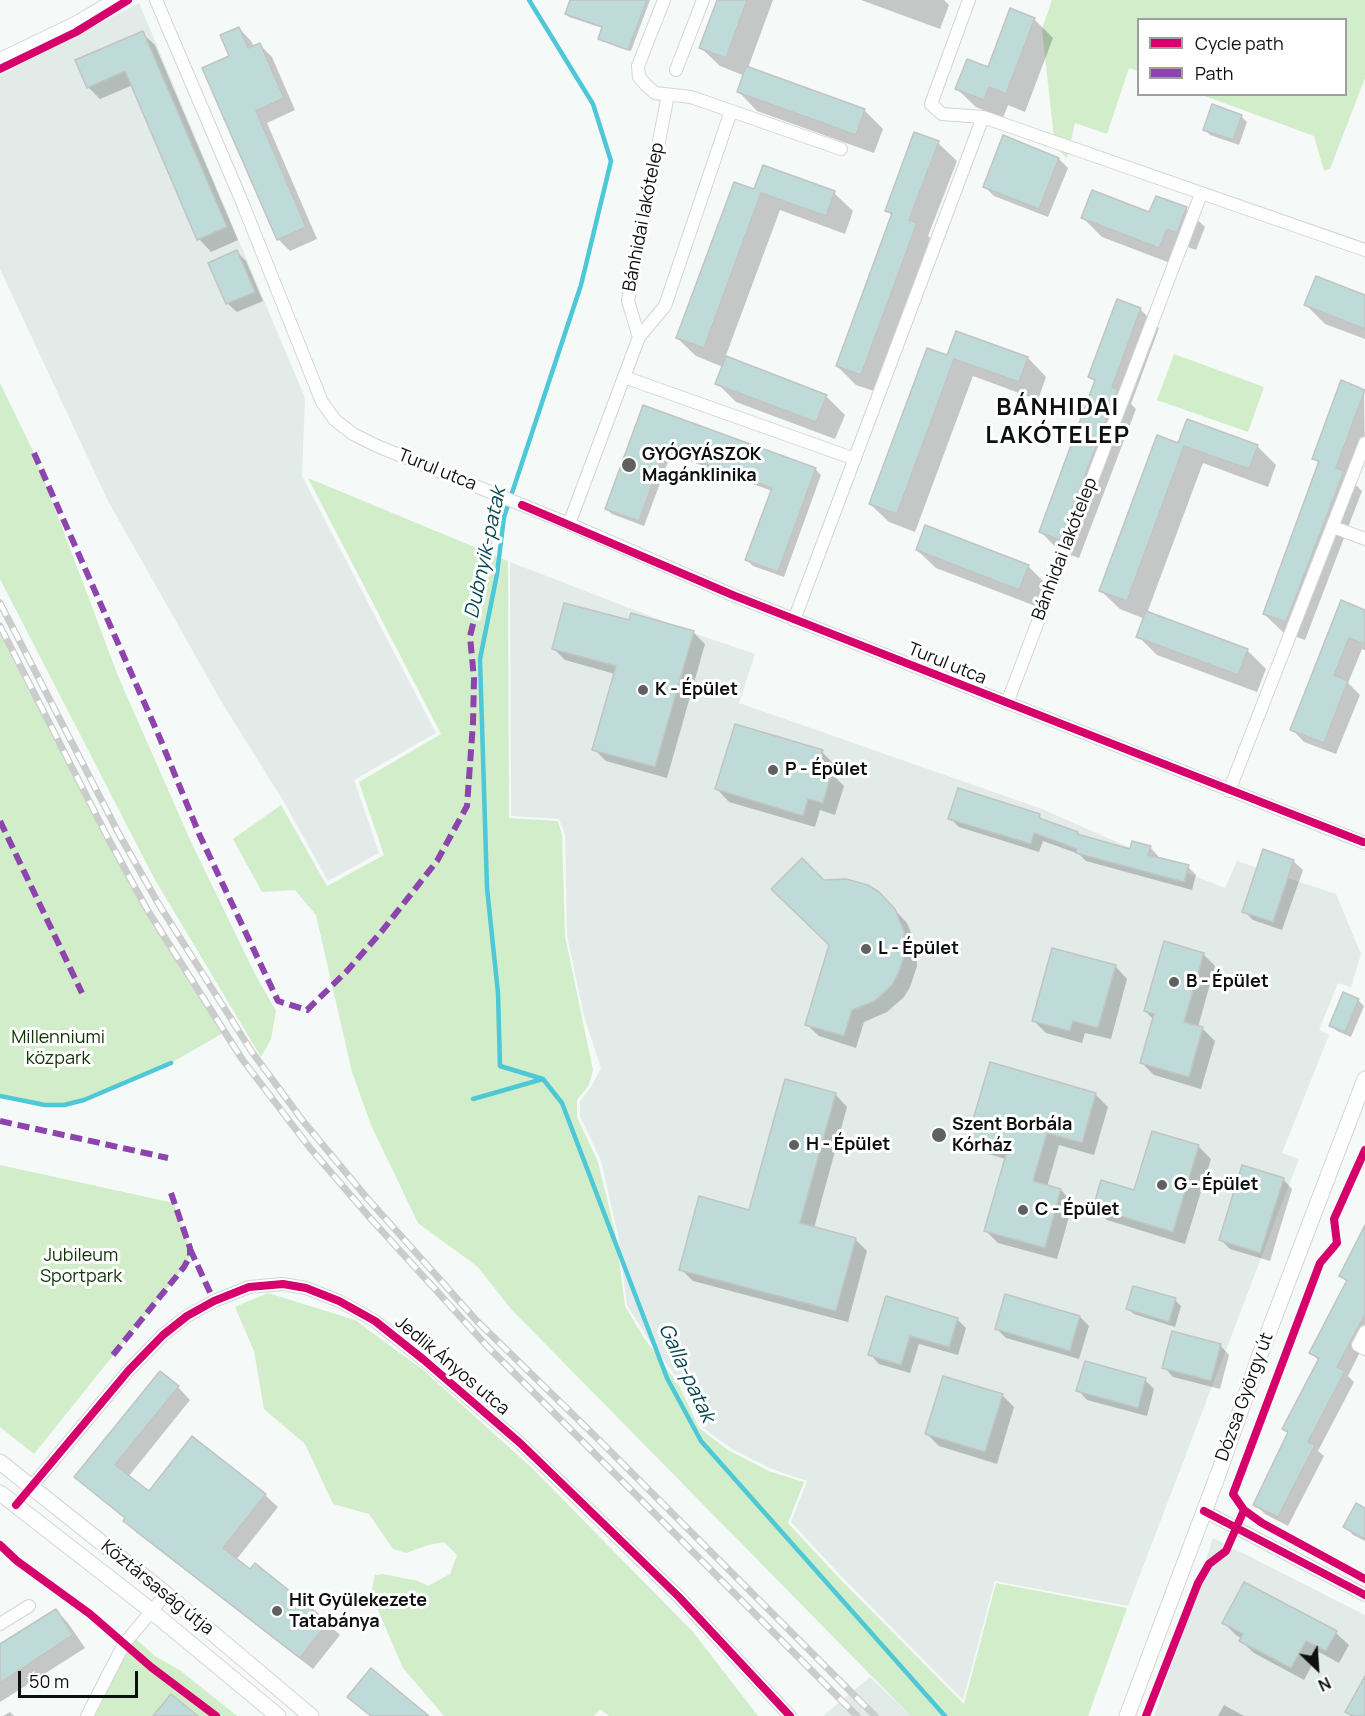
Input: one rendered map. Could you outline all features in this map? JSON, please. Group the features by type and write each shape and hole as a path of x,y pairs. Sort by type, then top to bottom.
{"street":[{"path":"0,59 75,23 114,0"},
{"name":"Turul utca","path":"156,0 240,197 322,402 335,420 353,434 794,620 1365,843"},
{"path":"664,0 638,66 639,77 646,86 655,93 691,97 841,149"},
{"path":"676,70 703,0"},
{"path":"969,0 931,104 942,114 983,117 1365,250"},
{"name":"Bánhidai lakótelep","path":"639,337 628,301 668,95"},
{"path":"570,524 639,337 665,306 730,111"},
{"path":"794,620 983,117"},
{"name":"Bánhidai lakótelep","path":"1006,703 1202,194"},
{"path":"624,377 855,459"},
{"path":"1229,791 1365,443"},
{"path":"1333,527 1365,539"},
{"name":"Dózsa György út","path":"1127,1716 1261,1352 1365,1079"},
{"name":"Jedlik Ányos utca","path":"32,1486 129,1370 163,1335 187,1316 214,1301 249,1287 283,1284 306,1288 339,1301 375,1321 520,1443 679,1597 790,1716"},
{"path":"1365,1332 1358,1345 1365,1349"},
{"name":"Köztársaság útja","path":"0,1462 166,1594 311,1716"},
{"path":"16,1505 32,1486"},
{"name":"Köztársaság útja","path":"0,1493 151,1611 278,1716"},
{"path":"1203,1511 1365,1595"},
{"path":"87,1716 124,1644 166,1594"},
{"path":"0,1624 29,1606"}],"shaded area":[{"path":"139,3 305,398 302,476 436,733 354,780 379,853 328,881 284,802 221,701 108,501 0,269 0,75"},
{"name":"Szent Borbála Kórház","path":"510,562 755,654 739,703 1042,809 1225,888 1237,861 1336,894 1361,954 1351,987 1338,983 1319,1030 1329,1035 1282,1153 1299,1159 1128,1606 995,1581 963,1700 791,1522 807,1481 772,1469 730,1448 701,1426 681,1384 627,1305 618,1235 601,1161 580,1116 580,1101 601,1068 584,1016 567,936 565,835 559,819 511,816"},
{"path":"1213,1538 1365,1615 1365,1716 1154,1716"},
{"path":"870,1677 911,1716 824,1715"}],"green space":[{"path":"1052,0 1365,0 1365,78 1330,169 1324,171 1314,136 1205,96 1347,96 1347,18 1137,18 1137,71 1129,68 1107,134 1075,123 1067,158 1055,147 1042,29"},
{"path":"1174,354 1264,387 1248,432 1157,400"},
{"path":"0,383 34,453 118,676 191,842 255,974 276,1011 271,1039 261,1057 154,878 0,579"},
{"path":"308,478 508,561 509,818 558,821 562,835 565,936 593,1070 589,1085 577,1100 577,1117 598,1162 616,1236 625,1306 644,1338 679,1385 699,1428 728,1450 771,1472 804,1482 788,1523 964,1704 996,1583 1127,1608 1088,1716 911,1716 511,1309 478,1267 418,1223 371,1125 352,1072 316,915 295,890 262,892 233,839 281,805 327,886 384,855 359,782 441,734"},
{"name":"Millenniumi közpark","path":"0,632 106,841 176,961 223,1033 171,1063 84,1100 64,1105 45,1105 0,1096"},
{"name":"Jubileum Sportpark","path":"0,1165 174,1203 190,1248 190,1256 184,1267 34,1454 0,1427"},
{"path":"268,1293 355,1320 423,1370 532,1468 693,1632 758,1716 609,1716 600,1709 594,1716 444,1716 403,1668 371,1594 375,1575 383,1574 418,1581 428,1586 450,1574 457,1555 444,1542 406,1553 393,1549 369,1514 333,1504 305,1444 264,1409 254,1351 235,1307"},
{"path":"130,1634 155,1656 181,1671 237,1716 87,1716"}],"building":[{"path":"570,0 647,0 628,50 598,39 602,27 565,14"},
{"path":"717,0 747,0 726,58 699,48"},
{"path":"1010,8 1035,18 1006,94 989,87 984,100 955,89 967,59 988,67"},
{"path":"239,27 248,48 260,43 284,98 256,111 306,227 277,240 202,68 229,56 220,35"},
{"path":"143,31 227,227 197,240 125,71 87,88 75,60"},
{"path":"746,66 865,109 856,135 737,92"},
{"path":"1212,104 1242,115 1233,140 1203,130"},
{"path":"914,132 939,141 909,220 917,223 861,375 836,366 892,213 885,211"},
{"path":"1003,135 1059,158 1039,209 983,187"},
{"path":"763,165 835,191 826,216 761,193 704,348 676,338 734,182 754,189"},
{"path":"1092,190 1149,212 1156,196 1187,207 1177,233 1167,229 1159,248 1081,218"},
{"path":"237,250 255,292 226,304 208,263"},
{"path":"1316,276 1365,295 1365,329 1304,305"},
{"path":"1117,299 1141,308 1112,387 1118,389 1060,540 1039,532 1095,380 1088,377"},
{"path":"956,331 1028,357 1019,382 954,359 897,514 869,504 927,348 947,355"},
{"path":"726,356 827,395 816,422 715,384"},
{"path":"1341,380 1365,390 1336,468 1344,471 1286,622 1263,614 1319,461 1312,459"},
{"path":"643,405 816,468 778,572 745,560 772,488 665,449 639,521 605,509"},
{"path":"1187,419 1258,445 1249,469 1184,446 1127,601 1099,591 1157,435 1178,443"},
{"path":"925,525 1029,565 1019,590 916,550"},
{"path":"1341,600 1365,610 1365,644 1349,638 1334,675 1348,681 1324,743 1290,730"},
{"name":"K - Épület","path":"564,603 629,620 631,613 694,631 655,767 592,750 616,666 552,649"},
{"path":"1146,611 1248,649 1238,675 1136,637"},
{"name":"P - Épület","path":"735,724 823,750 818,768 832,772 823,803 808,799 803,816 715,789"},
{"path":"958,788 1040,814 1039,818 1078,832 1077,834 1130,849 1132,841 1151,846 1148,855 1189,865 1184,882 1076,853 1077,849 1034,833 1031,844 948,819"},
{"path":"1263,849 1294,860 1273,922 1242,912"},
{"name":"L - Épület","path":"802,858 824,880 846,879 868,885 879,892 895,909 904,931 905,954 892,985 875,1001 852,1010 844,1036 805,1025 829,945 771,889"},
{"name":"B - Épület","path":"1164,941 1204,953 1184,1022 1203,1027 1189,1077 1140,1063 1154,1014 1144,1011"},
{"path":"1052,948 1116,965 1098,1028 1073,1021 1070,1031 1032,1021"},
{"path":"1343,992 1359,999 1345,1032 1329,1026"},
{"path":"990,1062 1096,1093 1082,1143 1047,1133 1033,1181 1061,1189 1045,1248 984,1231 1007,1151 967,1140"},
{"name":"H - Épület","path":"785,1079 836,1093 800,1223 856,1238 836,1311 679,1270 699,1196 749,1210"},
{"name":"G - Épület","path":"1152,1131 1199,1145 1173,1232 1093,1208 1101,1180 1134,1190"},
{"path":"1242,1165 1284,1178 1260,1253 1219,1240"},
{"path":"1365,1225 1365,1314 1337,1367 1345,1371 1308,1442 1315,1445 1278,1517 1253,1505 1288,1432 1282,1429 1319,1358 1309,1353 1347,1280 1339,1276"},
{"path":"1133,1286 1176,1298 1169,1322 1126,1309"},
{"path":"1005,1294 1080,1316 1070,1351 995,1329"},
{"path":"886,1296 958,1318 949,1347 910,1336 901,1365 868,1355"},
{"path":"1172,1331 1221,1344 1211,1381 1162,1368"},
{"path":"1085,1361 1146,1378 1138,1408 1076,1391"},
{"path":"160,1371 179,1386 115,1465 149,1491 192,1436 266,1494 223,1548 250,1569 255,1563 328,1622 300,1658 123,1521 125,1518 74,1477"},
{"path":"943,1376 1003,1394 985,1452 925,1434"},
{"path":"1356,1503 1365,1508 1365,1539 1343,1527"},
{"path":"1244,1582 1337,1631 1326,1651 1306,1641 1291,1668 1239,1641 1243,1634 1222,1623"},
{"path":"56,1609 73,1635 0,1683 0,1644"},
{"path":"371,1668 429,1716 371,1716 347,1697"},
{"path":"1365,1676 1365,1716 1353,1716 1345,1712"},
{"path":"171,1694 198,1716 153,1716"}],"waterway":[{"name":"Dubnyik-patak","path":"529,0 593,104 611,161 581,285 504,517 497,574 480,659 487,888 498,993 500,1066 543,1079"},
{"name":"Galla-patak","path":"0,1096 45,1105 64,1105 84,1100 171,1063"},
{"name":"Galla-patak","path":"473,1099 543,1079 562,1103 667,1378 701,1441 945,1716"}],"railway":[{"path":"0,603 119,834 158,903 252,1052 303,1121 367,1198 477,1321 875,1716"},
{"path":"0,626 109,840 148,911 242,1059 310,1148 371,1219 486,1345 857,1716"}],"marked path":[{"path":"34,453 159,736 200,836 278,1001 307,1010 347,971 382,931 437,861 467,806 474,679 470,636 482,589 493,493"},
{"path":"0,821 82,993"},
{"path":"0,1121 168,1158"},
{"path":"113,1355 184,1267 190,1256 190,1248 171,1193"},
{"path":"190,1249 214,1301"}],"cycle path":[{"path":"0,69 76,32 128,0"},
{"path":"522,505 735,596 1363,842"},
{"path":"1365,1150 1334,1219 1337,1243 1320,1263 1233,1494 1244,1510 1262,1523 1365,1579"},
{"path":"16,1505 129,1370 163,1335 187,1316 214,1301 249,1287 283,1284 306,1288 339,1301 375,1321 520,1443 679,1597 790,1716"},
{"path":"1146,1716 1198,1583 1209,1564 1226,1551 1244,1510"},
{"path":"1204,1511 1365,1595"},
{"path":"0,1545 17,1561 90,1614 151,1667 216,1716"}],"place":[{"name":"GYÓGYÁSZOK Magánklinika","path":"629,465"},
{"name":"K - Épület","path":"643,690"},
{"name":"P - Épület","path":"773,770"},
{"name":"L - Épület","path":"866,949"},
{"name":"B - Épület","path":"1174,982"},
{"name":"Szent Borbála Kórház","path":"939,1135"},
{"name":"H - Épület","path":"794,1145"},
{"name":"G - Épület","path":"1162,1185"},
{"name":"C - Épület","path":"1023,1210"},
{"name":"Hit Gyülekezete Tatabánya","path":"277,1611"}],"district":[{"name":"BÁNHIDAI LAKÓTELEP","path":"1058,422"}]}
